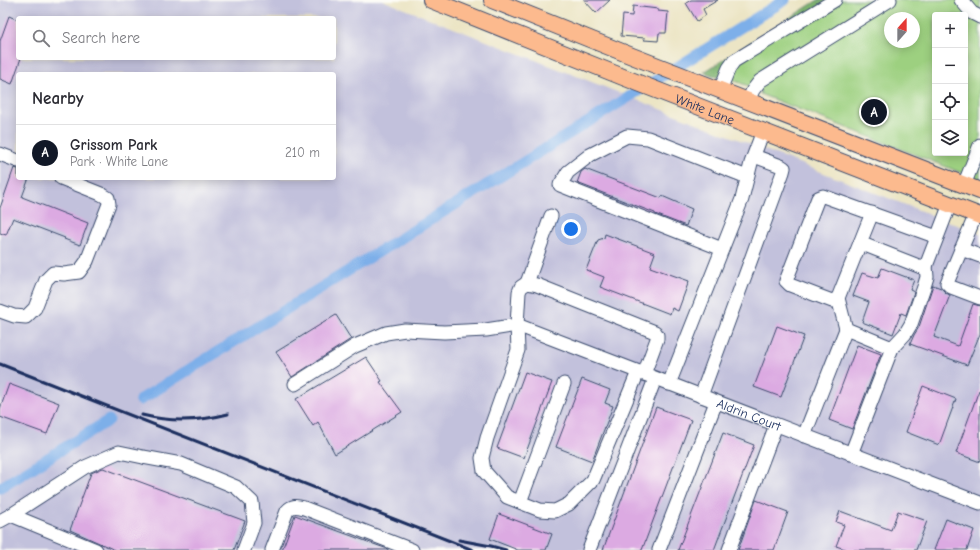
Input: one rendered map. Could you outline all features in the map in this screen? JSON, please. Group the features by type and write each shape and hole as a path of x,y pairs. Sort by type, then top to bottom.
{"main road":[{"name":"White Lane","path":"431,0 623,77 978,215"},
{"path":"435,0 501,17 507,17 519,5"},
{"name":"White Lane","path":"492,0 519,5 632,56 980,191"},
{"path":"692,103 734,108 748,101"},
{"path":"805,147 820,142 906,163"}],"street":[{"path":"720,90 734,61 835,0"},
{"path":"748,101 753,90 760,81 890,0"},
{"path":"961,0 972,13 980,17"},
{"path":"669,384 742,199 754,156 763,131"},
{"path":"722,249 560,185 568,172 590,155 627,136 648,138 748,177"},
{"path":"964,185 980,145"},
{"path":"0,154 16,160"},
{"path":"701,396 784,168 754,156"},
{"path":"0,311 14,316 26,317 35,308 46,280 53,273 64,274 78,272 87,261 109,204 108,198 66,180"},
{"path":"838,298 832,301 790,285 786,281 818,198 824,196 937,237"},
{"path":"851,454 892,348 905,334 911,324 926,282 926,266 950,204"},
{"path":"804,436 846,329 838,298 872,213"},
{"path":"978,215 961,249 947,283 951,287 980,298"},
{"path":"528,283 551,216"},
{"path":"860,243 921,267 926,266"},
{"path":"961,249 980,256"},
{"path":"590,550 646,375 657,335 655,332 537,285 528,283 520,286 517,325 518,350 487,438 482,458 484,471 508,497 540,510 555,511 569,504 593,480 646,375"},
{"path":"295,384 355,346 386,333 405,330 444,332 486,330 517,325"},
{"name":"Aldrin Court","path":"517,325 980,504"},
{"path":"846,329 892,348"},
{"path":"520,502 564,384"},
{"path":"659,550 716,402"},
{"path":"729,550 776,425"},
{"path":"5,518 85,466 119,452 181,464 236,487 252,502 253,509 254,523 244,550"},
{"path":"272,550 287,511 291,507 296,506 412,550"},
{"path":"5,518 96,550"}],"shaded area":[{"path":"0,0 382,0 980,234 980,550 0,550"}],"green space":[{"path":"818,0 828,0 759,43 722,79 704,72"},
{"path":"821,0 980,0 980,180 760,94 761,91 708,70"}],"building":[{"path":"584,0 610,0 596,13"},
{"path":"691,0 718,0 703,9 706,15 697,21 686,3"},
{"path":"633,6 658,9 658,11 668,12 666,33 659,33 658,41 644,40 645,38 621,36 623,15 632,16"},
{"path":"9,16 16,19 16,60 20,60 12,84 0,79 0,41"},
{"path":"14,168 16,168 16,180 28,180 22,197 88,223 80,245 13,218 6,235 0,233 0,208"},
{"path":"585,169 661,198 662,196 692,209 686,226 577,183 581,172"},
{"path":"605,234 655,253 650,267 689,281 678,311 672,308 670,314 600,287 604,277 586,270 598,240 604,238"},
{"path":"882,268 914,280 910,290 914,292 906,315 901,313 893,334 862,322 869,302 853,296 862,273 878,278"},
{"path":"933,285 941,288 950,295 934,337 958,346 973,304 980,306 980,334 967,365 910,344 919,327"},
{"path":"336,315 351,339 292,377 276,352"},
{"path":"777,326 804,336 781,397 754,387"},
{"path":"857,345 881,354 852,429 829,420"},
{"path":"366,357 382,381 380,382 402,412 335,454 318,422 313,426 296,399"},
{"path":"525,372 552,382 524,458 497,448"},
{"path":"582,379 610,390 605,403 613,406 592,461 556,447"},
{"path":"9,384 59,403 47,434 0,417 0,409"},
{"path":"923,386 956,399 939,445 906,432"},
{"path":"980,390 980,462 956,453"},
{"path":"656,407 691,420 642,550 603,550"},
{"path":"723,433 754,445 714,550 678,550"},
{"path":"103,468 245,521 234,550 115,550 70,530 91,473"},
{"path":"756,500 788,512 774,550 738,550"},
{"path":"840,511 891,530 898,511 927,521 916,550 848,550 836,546 844,525 836,522"},
{"path":"499,514 552,534 546,550 518,550 490,539"},
{"path":"295,515 388,549 388,550 282,550"},
{"path":"946,519 974,530 967,550 934,550"}],"waterway":[{"path":"140,400 785,0"},
{"path":"0,488 109,420"}],"railway":[{"path":"0,364 473,550"},
{"path":"142,415 163,419 185,420 228,414"},
{"path":"459,540 506,550"}],"place":[{"name":"Grissom Park","path":"874,112"}]}
